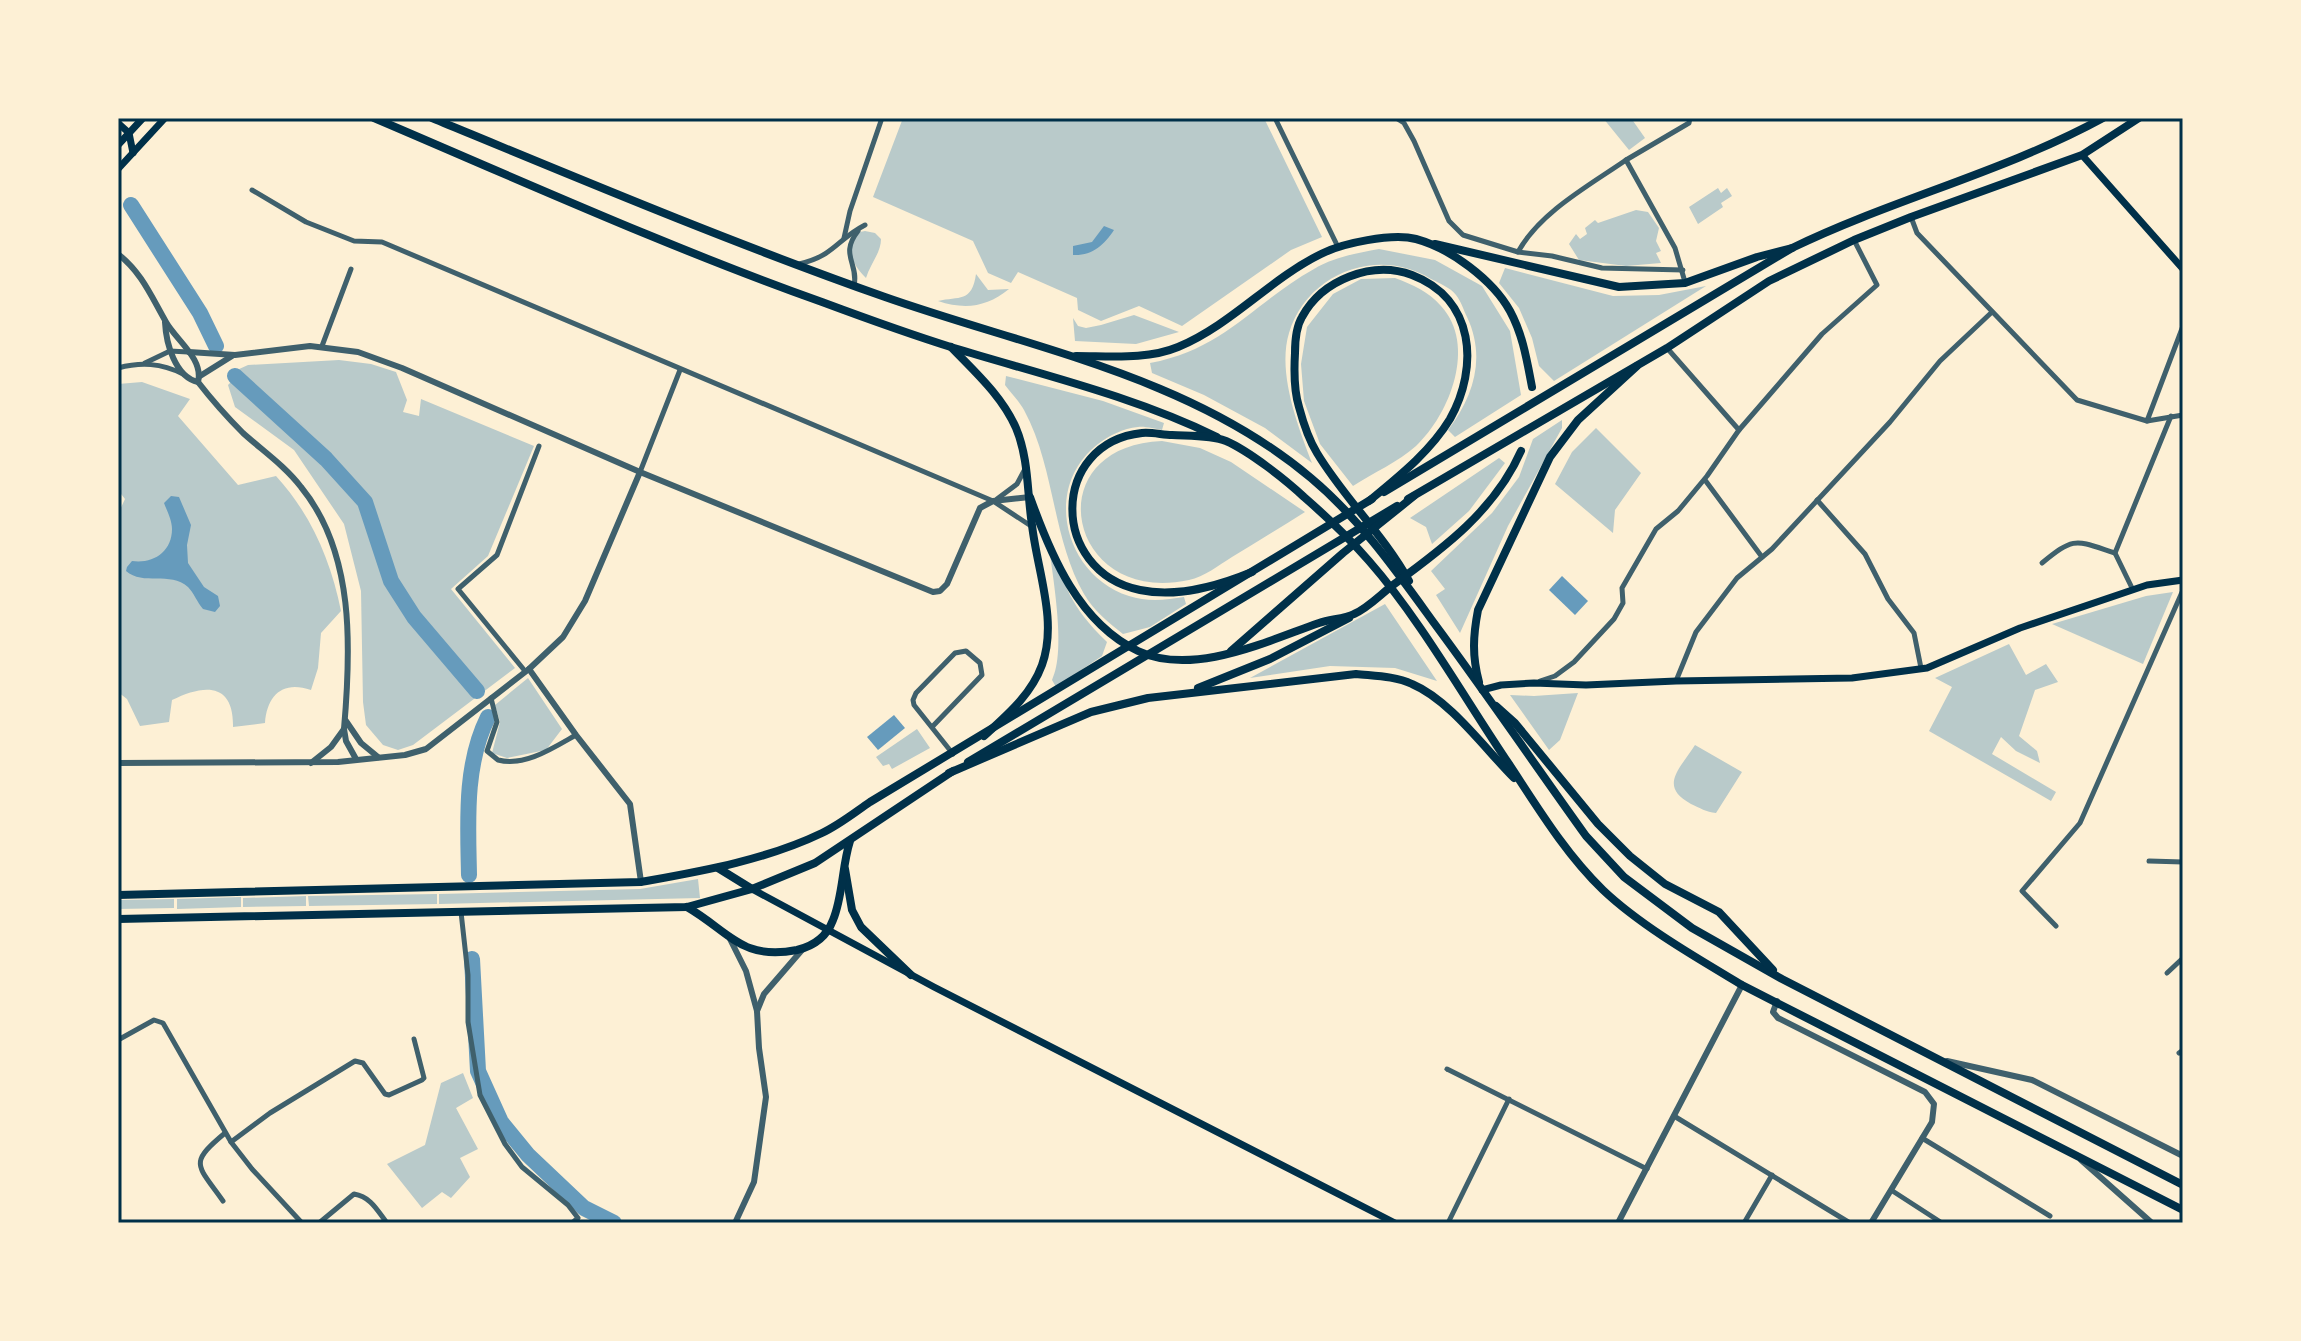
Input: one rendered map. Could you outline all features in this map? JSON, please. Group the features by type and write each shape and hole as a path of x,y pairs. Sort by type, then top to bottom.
{"main road":[{"path":"118,145 143,118"},
{"path":"118,169 165,118"},
{"path":"374,118 695,254 820,302 950,347 1117,395 1168,413 1225,441 1297,490 1370,562 1412,619 1567,850 1604,891 1679,947 1742,985 2183,1210"},
{"path":"432,118 794,265 1164,389 1236,425 1311,478 1341,505 1385,555 1586,836 1624,877 1692,928 1782,979 2183,1185"},
{"path":"118,895 641,882 718,868 789,847 825,832 870,802 1792,248 1846,222 2067,138 2103,118"},
{"path":"118,919 687,907 752,889 815,863 949,773 1667,348 1769,281 1854,240 1911,217 2082,155 2139,118"},
{"path":"118,123 129,133 133,153"},
{"path":"2082,155 2183,269"},
{"path":"1071,356 1143,356 1177,348 1204,334 1292,270 1338,247 1388,238 1415,239 1619,287 1685,283 1792,248"},
{"path":"1415,239 1452,255 1493,286 1510,312 1525,348 1532,387"},
{"path":"1369,501 1402,474 1450,418 1462,390 1469,361 1468,341 1449,302 1435,288 1412,275 1389,270 1366,271 1346,277 1314,301 1300,319 1294,363 1298,404 1316,451 1392,551 1427,613"},
{"path":"950,347 989,386 1016,428 1026,466 1032,527 1047,617 1047,648 1041,669 1027,695 984,736"},
{"path":"1482,690 1473,662 1478,610 1521,517 1550,457 1578,420 1637,366"},
{"path":"1225,441 1143,433 1105,447 1090,459 1075,486 1071,517 1079,544 1092,566 1116,583 1142,591 1202,589 1252,572"},
{"path":"1190,692 1270,659 1354,614 1439,551 1470,523 1497,494 1521,451"},
{"path":"1228,655 1343,553 1414,496"},
{"path":"1030,497 1076,597 1111,636 1141,653 1183,661 1228,655 1332,618 1354,614"},
{"path":"1482,690 1501,685 1534,683 1586,685 1852,678 1921,668 2020,628 2147,585 2183,580"},
{"path":"949,773 1091,712 1148,698 1356,674 1387,677 1413,684 1446,707 1529,794"},
{"path":"1489,701 1507,715 1598,824 1630,856 1665,884 1719,912 1782,979"},
{"path":"687,907 709,920 730,939 753,951 774,955 803,948 821,940 834,918 850,841"},
{"path":"844,862 852,910 861,927 911,975"},
{"path":"718,868 911,975 1391,1222"}],"street":[{"path":"844,238 850,211 882,118"},
{"path":"1275,118 1338,247"},
{"path":"1396,118 1404,123 1440,195 1449,221 1463,235 1518,252 1552,256 1602,268 1683,270"},
{"path":"1404,123 1413,118"},
{"path":"1518,252 1526,237 1558,210 1626,160 1689,123 1690,118"},
{"path":"1626,160 1675,248 1685,283"},
{"path":"252,190 306,222 356,242 382,242 993,501 1032,527"},
{"path":"1911,217 1917,233 2077,400 2147,421 2183,415"},
{"path":"794,265 820,259 863,226 852,239 848,251 856,276 854,286"},
{"path":"1534,683 1555,676 1574,662 1614,619 1623,603 1622,588 1656,529 1678,511 1705,480 1739,430 1822,334 1877,285 1854,240"},
{"path":"118,254 148,288 165,322 189,352 199,379 241,430 303,489 328,535 346,602 344,729 346,741 356,759"},
{"path":"322,346 351,269"},
{"path":"1676,681 1696,632 1737,578 1762,557 1817,500 1890,422 1940,361 1992,312"},
{"path":"165,322 170,351 192,381 235,355"},
{"path":"2147,421 2183,326"},
{"path":"144,364 170,351 235,355 298,346 322,346 358,352 933,592 945,587 984,504 1030,497"},
{"path":"1667,348 1739,430"},
{"path":"118,368 144,364 165,367 186,375"},
{"path":"118,763 311,763 416,753 426,749 527,670 563,637 575,621 640,472 680,370"},
{"path":"2115,553 2171,416"},
{"path":"539,446 497,555 458,589 527,670 630,804 641,882"},
{"path":"993,501 1017,484 1026,466"},
{"path":"1705,480 1762,557"},
{"path":"1817,500 1865,554 1888,599 1914,633 1921,668"},
{"path":"2042,563 2065,544 2078,541 2115,553 2133,590"},
{"path":"2056,926 2022,891 2080,823 2183,590"},
{"path":"932,727 982,675 981,665 966,651 955,653 913,696 914,705 953,754"},
{"path":"491,698 497,722 487,751 498,760 515,761 539,755 576,735"},
{"path":"345,719 355,735 378,757"},
{"path":"311,763 331,747 344,729"},
{"path":"2149,861 2183,862"},
{"path":"461,912 468,975 468,1022 480,1095 505,1144 522,1167 568,1205 578,1218 572,1223"},
{"path":"730,939 746,971 757,1011 766,1097 754,1182 735,1223"},
{"path":"757,1011 764,994 803,948"},
{"path":"2167,973 2183,958"},
{"path":"1618,1223 1742,985"},
{"path":"1777,1001 1773,1012 1778,1018 1929,1096 1935,1113 1871,1223"},
{"path":"118,1040 154,1020 163,1023 231,1142 302,1223"},
{"path":"231,1142 270,1113 355,1061 363,1063 385,1094 422,1080 414,1039"},
{"path":"1933,1058 2032,1080 2183,1156"},
{"path":"1447,1069 1647,1169"},
{"path":"1448,1223 1509,1099"},
{"path":"1674,1116 1850,1223"},
{"path":"223,1201 203,1171 200,1159 202,1153 225,1133"},
{"path":"1922,1138 2050,1216"},
{"path":"2072,1153 2152,1223"},
{"path":"1744,1223 1772,1175"},
{"path":"1891,1190 1942,1223"},
{"path":"319,1223 354,1194 371,1201 387,1223"}],"shaded area":[{"path":"903,118 1264,118 1322,237 1291,250 1182,326 1139,306 1101,321 1078,310 1077,298 1018,272 1011,283 988,273 973,241 873,197"},
{"path":"1603,118 1631,118 1645,138 1629,150"},
{"path":"1718,188 1721,193 1727,188 1732,196 1721,203 1723,207 1698,224 1689,207"},
{"path":"1636,210 1648,212 1659,228 1656,241 1661,251 1656,253 1661,263 1626,266 1579,260 1569,244 1576,234 1580,239 1587,234 1585,228 1595,220 1598,223"},
{"path":"865,231 875,233 881,239 866,278 857,267 851,250 855,238"},
{"path":"1379,249 1435,260 1482,286 1510,331 1521,395 1455,437 1448,430 1465,404 1474,376 1476,347 1473,332 1454,292 1410,269 1389,265 1347,271 1328,281 1311,295 1298,312 1289,333 1287,382 1312,463 1265,428 1204,395 1152,373 1150,363 1199,347 1219,336 1314,269 1338,258"},
{"path":"1505,268 1613,296 1659,295 1706,286 1554,381 1539,366 1532,338 1519,308 1499,283"},
{"path":"976,274 988,290 1009,289 992,300 975,305 938,301 968,294"},
{"path":"1395,278 1431,296 1452,322 1458,359 1455,379 1439,416 1416,446 1353,486 1320,444 1304,401 1301,364 1307,327 1333,294 1361,279"},
{"path":"1134,315 1179,332 1136,344 1075,341 1073,318 1078,326 1086,328"},
{"path":"339,360 371,364 396,372 407,400 403,412 419,416 421,399 534,446 488,556 451,589 515,668 413,745 398,750 383,745 366,725 361,591 344,524 294,450 235,407 228,385 232,381 325,466 355,500 364,491 324,448 244,380 237,370 248,365"},
{"path":"1006,376 1103,401 1164,423 1162,430 1141,427 1116,433 1098,444 1081,462 1070,483 1066,505 1068,528 1076,550 1089,569 1107,585 1143,599 1184,597 1186,604 1150,627 1123,634 1092,606 1065,550 1034,432 1022,407 1005,385"},
{"path":"142,382 190,399 178,416 238,485 276,476 300,506 332,574 341,611 321,633 318,668 311,690 292,687 278,692 269,705 265,723 233,727 232,712 223,694 206,690 172,700 169,722 140,726 127,699 118,692 118,514 125,499 118,490 118,384"},
{"path":"1562,420 1562,428 1508,526 1460,633 1436,595 1445,589 1431,571 1492,513 1519,477 1533,439"},
{"path":"1596,428 1641,473 1615,510 1613,533 1555,484 1572,452"},
{"path":"1162,441 1200,448 1231,462 1305,512 1211,570 1189,580 1148,582 1115,570 1093,549 1082,522 1083,494 1095,469 1122,450"},
{"path":"1499,458 1505,463 1469,511 1432,544 1426,527 1410,518"},
{"path":"1048,538 1076,605 1107,642 1102,656 1056,687 1052,680 1058,631"},
{"path":"2173,592 2143,664 2052,624 2146,596"},
{"path":"1385,604 1437,681 1395,668 1330,666 1250,678"},
{"path":"2009,644 2026,675 2046,664 2058,682 2035,690 2019,736 2037,751 2040,763 2016,751 2001,737 1992,754 2056,792 2051,801 1929,731 1952,687 1935,678"},
{"path":"528,678 562,729 546,750 507,758 492,753 500,722 495,705"},
{"path":"1578,693 1560,740 1549,750 1510,695 1534,696"},
{"path":"917,729 930,748 892,769 889,764 883,766 876,757"},
{"path":"1695,745 1742,772 1716,813 1691,804 1676,791 1674,784 1678,769"},
{"path":"698,879 700,898 439,904 439,894 640,889"},
{"path":"437,894 437,904 309,906 308,896"},
{"path":"306,896 306,906 243,907 243,898"},
{"path":"241,897 241,907 177,909 177,899"},
{"path":"174,899 174,908 118,909 118,900"},
{"path":"463,1073 473,1098 456,1108 478,1149 460,1158 470,1177 451,1198 442,1192 422,1208 387,1164 425,1145 441,1083"}],"water":[{"path":"1104,226 1114,230 1102,245 1086,254 1073,255 1073,246 1092,242"},
{"path":"171,496 179,497 191,525 187,545 188,563 204,587 218,596 220,606 215,612 203,609 190,589 181,582 140,578 126,571 132,561 154,558 169,544 172,526 164,503"},
{"path":"1562,576 1588,601 1575,615 1549,590"},
{"path":"894,715 905,728 878,750 867,737"}],"waterway":[{"path":"131,205 200,313 216,346"},
{"path":"235,376 326,459 365,502 391,581 414,617 477,691"},
{"path":"469,875 471,774 480,735 488,717"},
{"path":"472,959 478,1071 501,1122 528,1155 584,1208 614,1223"}]}
